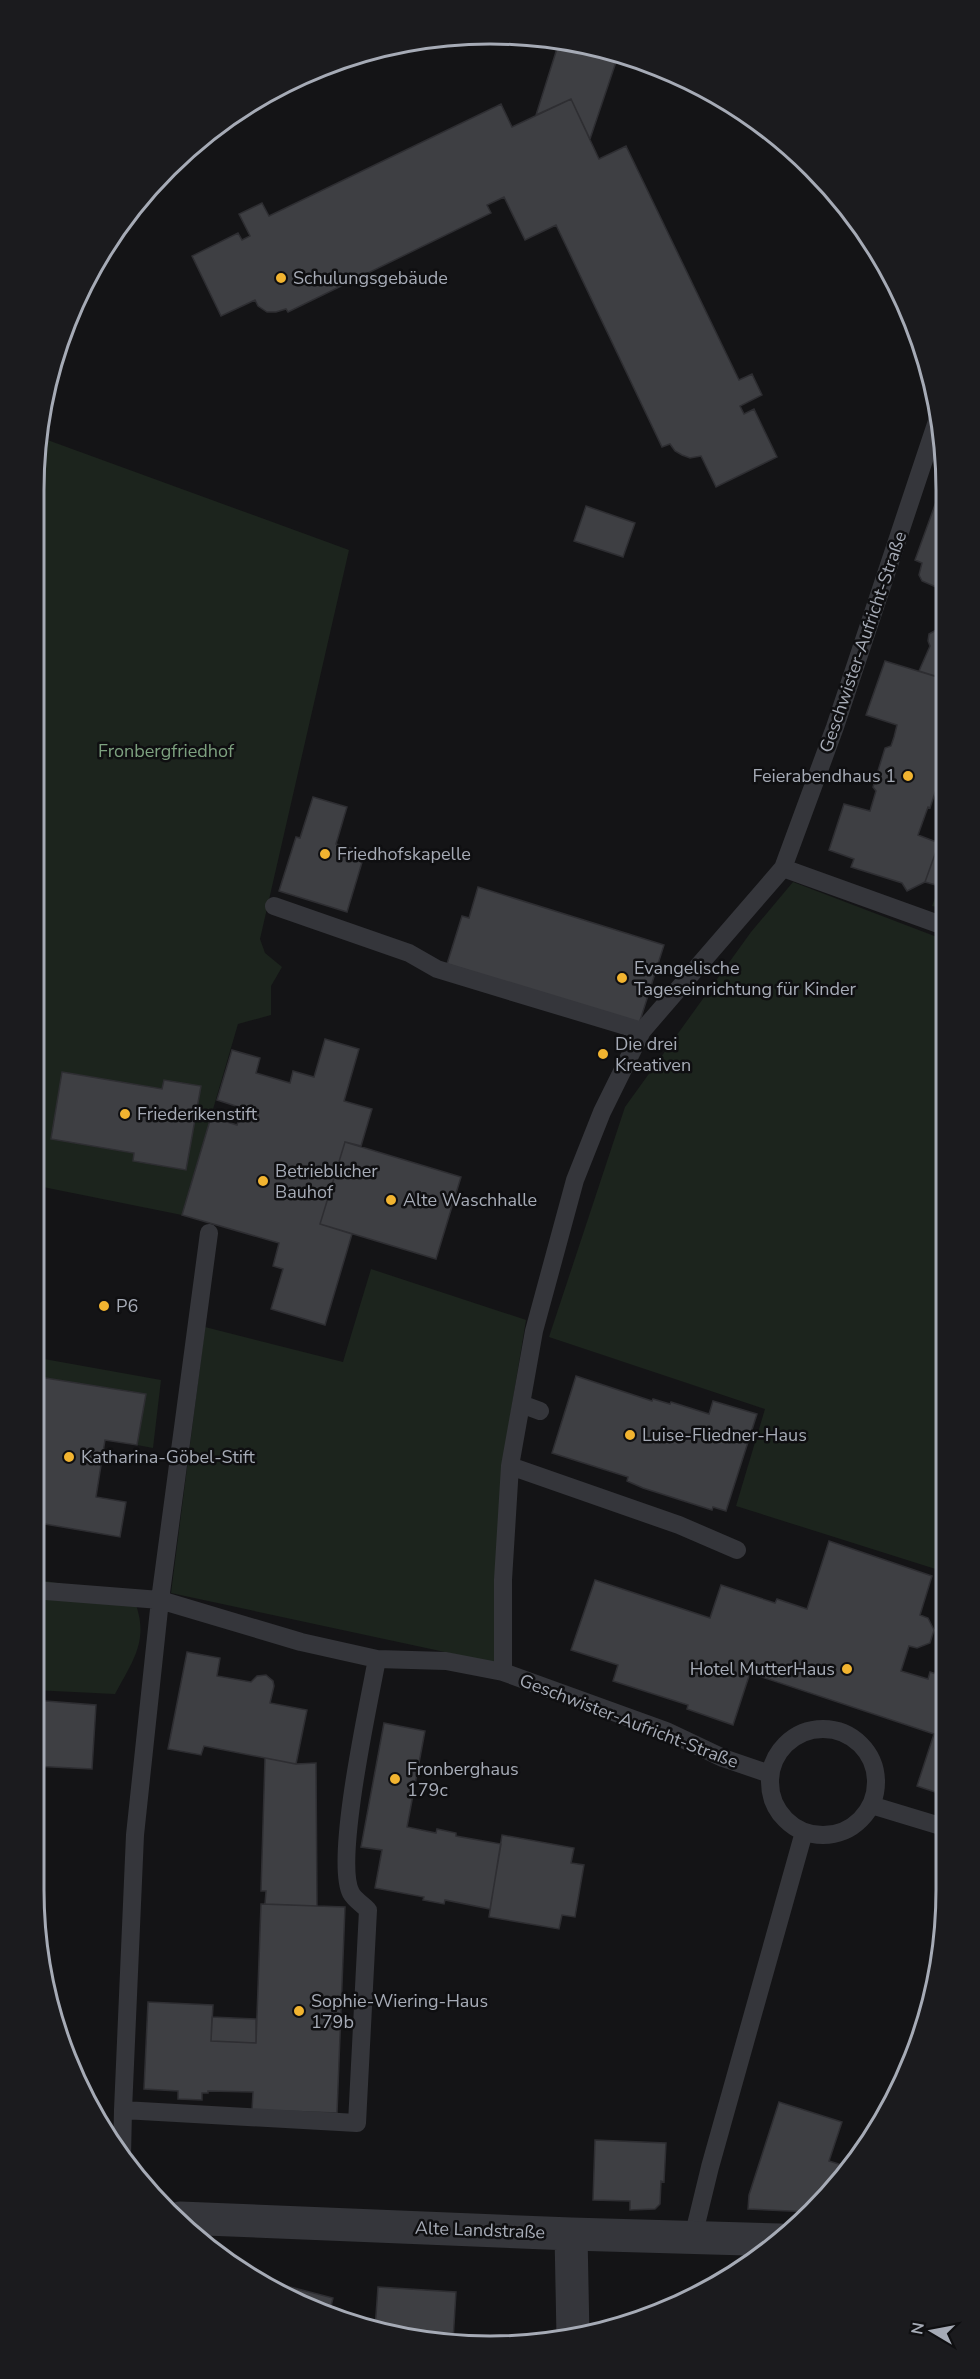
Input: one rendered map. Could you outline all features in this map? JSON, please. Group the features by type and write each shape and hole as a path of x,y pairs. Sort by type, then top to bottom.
{"street":[{"name":"Alte Landstraße","path":"189,2218 766,2239"},
{"path":"571,2234 573,2328"}],"lane":[{"name":"Geschwister-Aufricht-Straße","path":"770,1774 723,1758 666,1731 503,1672 503,1580 510,1466 534,1331 575,1180 602,1112 642,1031 783,868 835,727 933,433"},
{"path":"783,868 936,923"},
{"path":"274,906 409,953 437,969 642,1031"},
{"path":"122,2142 135,1835 160,1600 209,1233"},
{"path":"520,1404 540,1411"},
{"path":"510,1466 679,1525 737,1550"},
{"path":"44,1591 160,1600 301,1642 377,1659 446,1661 503,1672"},
{"path":"123,2110 357,2123 368,1910 351,1893 346,1866 347,1833 377,1659"},
{"path":"826,1729 841,1732 857,1741 872,1762 876,1788 872,1805 863,1818 843,1832 819,1836 804,1832 788,1823 777,1809 771,1792 770,1774 775,1759 784,1746 811,1730 826,1729"},
{"path":"872,1805 936,1825"},
{"path":"693,2237 713,2157 804,1832"}],"green space":[{"name":"Fronbergfriedhof","path":"46,440 349,550 260,939 265,953 282,967 271,986 271,1015 238,1024 182,1215 44,1187 44,461"},
{"path":"793,882 936,937 936,1569 736,1506 765,1409 549,1337 625,1107 751,932"},
{"path":"936,895 936,907 932,906"},
{"path":"371,1269 526,1320 502,1466 496,1663 171,1593 205,1327 343,1362"},
{"path":"44,1359 161,1380 153,1448 137,1445 145,1394 44,1378"},
{"path":"44,1581 132,1595 138,1610 140,1635 129,1669 115,1694 44,1691"}],"building":[{"path":"557,49 616,62 590,139 571,99 536,115"},
{"name":"Schulungsgebäude","path":"571,99 599,159 626,146 739,380 752,374 762,395 740,406 744,414 754,409 777,457 716,487 701,456 690,458 682,455 670,444 662,447 556,225 525,240 504,197 487,205 491,213 288,312 286,309 267,312 258,306 255,300 221,316 192,256 238,233 242,240 250,236 239,214 262,203 269,216 501,104 512,127"},
{"path":"936,502 936,587 922,581 919,575 922,563 915,560"},
{"path":"586,506 635,523 623,557 574,541"},
{"path":"936,630 935,676 919,671 930,646 929,634"},
{"name":"Feierabendhaus 1","path":"885,661 936,677 936,790 918,835 936,842 936,851 925,882 907,891 902,883 851,867 854,859 829,850 844,804 870,811 876,791 873,787 885,748 891,746 894,737 897,725 866,715"},
{"name":"Friedhofskapelle","path":"313,797 347,807 336,844 360,851 358,857 363,859 347,912 279,891 296,837 300,838"},
{"path":"936,851 936,885 925,882"},
{"path":"478,887 664,945 639,1024 447,964 462,916 469,918"},
{"name":"Betrieblicher Bauhof","path":"325,1039 359,1049 344,1101 372,1109 361,1146 345,1142 320,1224 352,1234 325,1325 271,1309 283,1269 273,1266 279,1243 182,1215 211,1117 237,1125 242,1108 217,1100 232,1050 260,1058 256,1073 290,1083 293,1071 314,1077"},
{"name":"Friederikenstift","path":"62,1072 162,1089 164,1080 201,1086 186,1170 133,1161 134,1153 51,1139"},
{"name":"Alte Waschhalle","path":"345,1142 461,1177 436,1259 320,1224"},
{"name":"Luise-Fliedner-Haus","path":"576,1376 652,1401 653,1399 670,1404 671,1402 709,1414 713,1401 757,1414 726,1511 713,1507 712,1510 643,1488 627,1481 628,1477 552,1453"},
{"name":"Katharina-Göbel-Stift","path":"44,1378 146,1394 137,1445 105,1440 96,1497 126,1502 120,1537 44,1524"},
{"path":"829,1541 932,1576 920,1615 928,1618 934,1630 930,1643 917,1648 909,1646 901,1671 928,1679 930,1672 936,1674 936,1792 917,1786 934,1734 750,1673 733,1725 687,1709 688,1705 613,1681 618,1665 571,1650 595,1580 710,1618 721,1585 775,1603 777,1599 807,1609"},
{"path":"187,1652 220,1658 217,1676 251,1682 257,1676 266,1675 273,1681 274,1686 270,1703 307,1710 296,1764 204,1746 201,1755 168,1749"},
{"path":"44,1701 96,1705 92,1769 44,1767"},
{"name":"Fronberghaus 179c","path":"384,1723 425,1731 407,1827 436,1833 437,1829 456,1833 456,1836 501,1844 490,1909 445,1900 444,1904 423,1900 424,1897 375,1888 382,1850 361,1847"},
{"path":"265,1758 296,1764 316,1763 317,1906 265,1904 266,1891 261,1891"},
{"path":"502,1835 574,1848 571,1863 584,1865 575,1917 562,1915 559,1929 489,1917"},
{"name":"Sophie-Wiering-Haus 179b","path":"261,1904 345,1907 337,2113 252,2110 253,2092 208,2091 208,2093 202,2093 202,2100 178,2099 178,2091 144,2089 148,2002 213,2005 211,2041 256,2043"},
{"path":"212,2017 256,2019 256,2043 211,2041"},
{"path":"779,2102 842,2122 829,2161 841,2165 799,2211 748,2209 749,2195"},
{"path":"595,2140 666,2143 664,2182 661,2181 660,2204 655,2209 630,2210 630,2201 593,2200"},
{"path":"287,2286 333,2298 331,2306"},
{"path":"378,2287 456,2292 453,2334 376,2320"}],"place":[{"name":"Schulungsgebäude","path":"281,278"},
{"name":"Feierabendhaus 1","path":"908,776"},
{"name":"Friedhofskapelle","path":"325,854"},
{"name":"Evangelische Tageseinrichtung für Kinder","path":"622,978"},
{"name":"Die drei Kreativen","path":"603,1054"},
{"name":"Friederikenstift","path":"125,1114"},
{"name":"Betrieblicher Bauhof","path":"263,1181"},
{"name":"Alte Waschhalle","path":"391,1200"},
{"name":"P6","path":"104,1306"},
{"name":"Luise-Fliedner-Haus","path":"630,1435"},
{"name":"Katharina-Göbel-Stift","path":"69,1457"},
{"name":"Hotel MutterHaus","path":"847,1669"},
{"name":"Fronberghaus 179c","path":"395,1779"},
{"name":"Sophie-Wiering-Haus 179b","path":"299,2011"}]}
